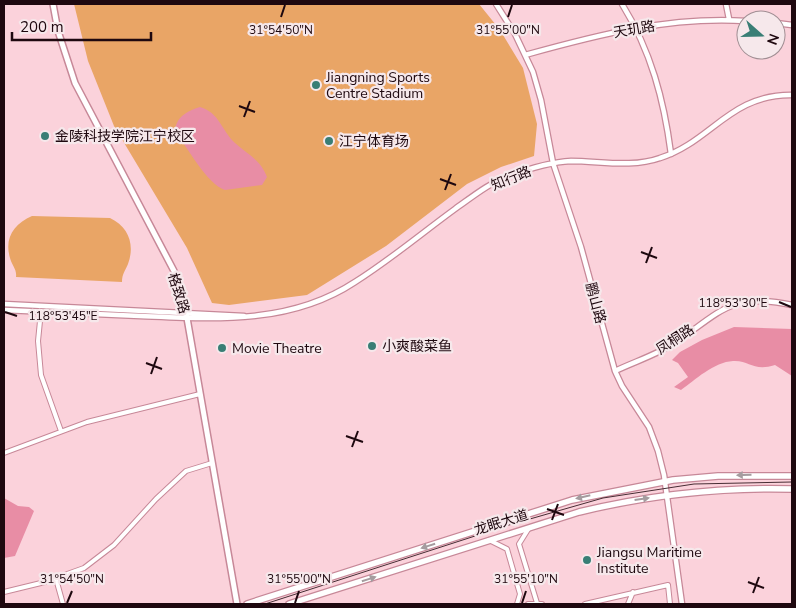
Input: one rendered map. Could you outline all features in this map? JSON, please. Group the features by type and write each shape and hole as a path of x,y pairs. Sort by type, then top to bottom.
{"main road":[{"name":"格致路","path":"53,4 58,30 75,83 89,114 108,145 174,271 186,315 237,604"},
{"name":"龙眠大道","path":"247,604 572,500 665,482 718,476 792,476"},
{"name":"龙眠大道","path":"289,604 489,540 617,503 667,495 718,490 792,489"}],"street":[{"name":"鹏山路","path":"496,4 525,55 541,100 553,164 581,247 615,370 622,386 649,427 658,451 665,482 682,604"},
{"path":"622,4 637,28 659,84 672,154"},
{"path":"726,4 729,20"},
{"name":"天玑路","path":"525,55 664,23 736,20"},
{"name":"知行路","path":"4,310 248,316 282,312 326,299 355,283 495,181 569,161 648,162 672,154 749,103 781,95 792,96"},
{"name":"凤桐路","path":"615,370 677,341 731,304 751,300 775,301 792,305"},
{"name":"知行路","path":"4,304 186,315"},
{"path":"41,311 38,341 41,375 61,431"},
{"path":"4,453 61,431 153,404 200,394"},
{"path":"4,592 56,579 84,568 99,558 186,471 212,463"},
{"path":"528,604 540,603 519,544 529,528"},
{"path":"489,540 507,549 520,594 517,604"},
{"path":"56,579 63,604"},
{"path":"585,604 668,585 670,604"},
{"path":"628,604 632,592"}],"shaded area":[{"name":"江宁体育场","path":"74,4 479,4 500,30 523,68 537,124 534,156 501,167 467,184 386,246 307,295 229,305 212,303 187,248 114,126 88,61"},
{"path":"200,107 212,113 230,138 261,166 267,177 262,185 225,190 204,173 175,131 183,115"},
{"path":"32,216 110,218 117,222 129,237 131,250 122,282 16,277 8,251 8,244 12,232 20,223"},
{"path":"734,327 792,329 792,376 775,365 757,367 744,362 733,361 712,368 681,390 674,387 688,377 678,363 672,360 680,352 702,340"},
{"path":"4,498 18,506 29,507 34,511 15,556 4,558"}],"railway":[{"path":"265,604 509,525 603,498 694,484 792,482"}],"place":[{"name":"Jiangning Sports Centre Stadium","path":"316,85"},
{"name":"金陵科技学院江宁校区","path":"45,136"},
{"name":"江宁体育场","path":"329,141"},
{"name":"小爽酸菜鱼","path":"372,346"},
{"name":"Movie Theatre","path":"222,348"},
{"name":"Jiangsu Maritime Institute","path":"587,560"}]}
